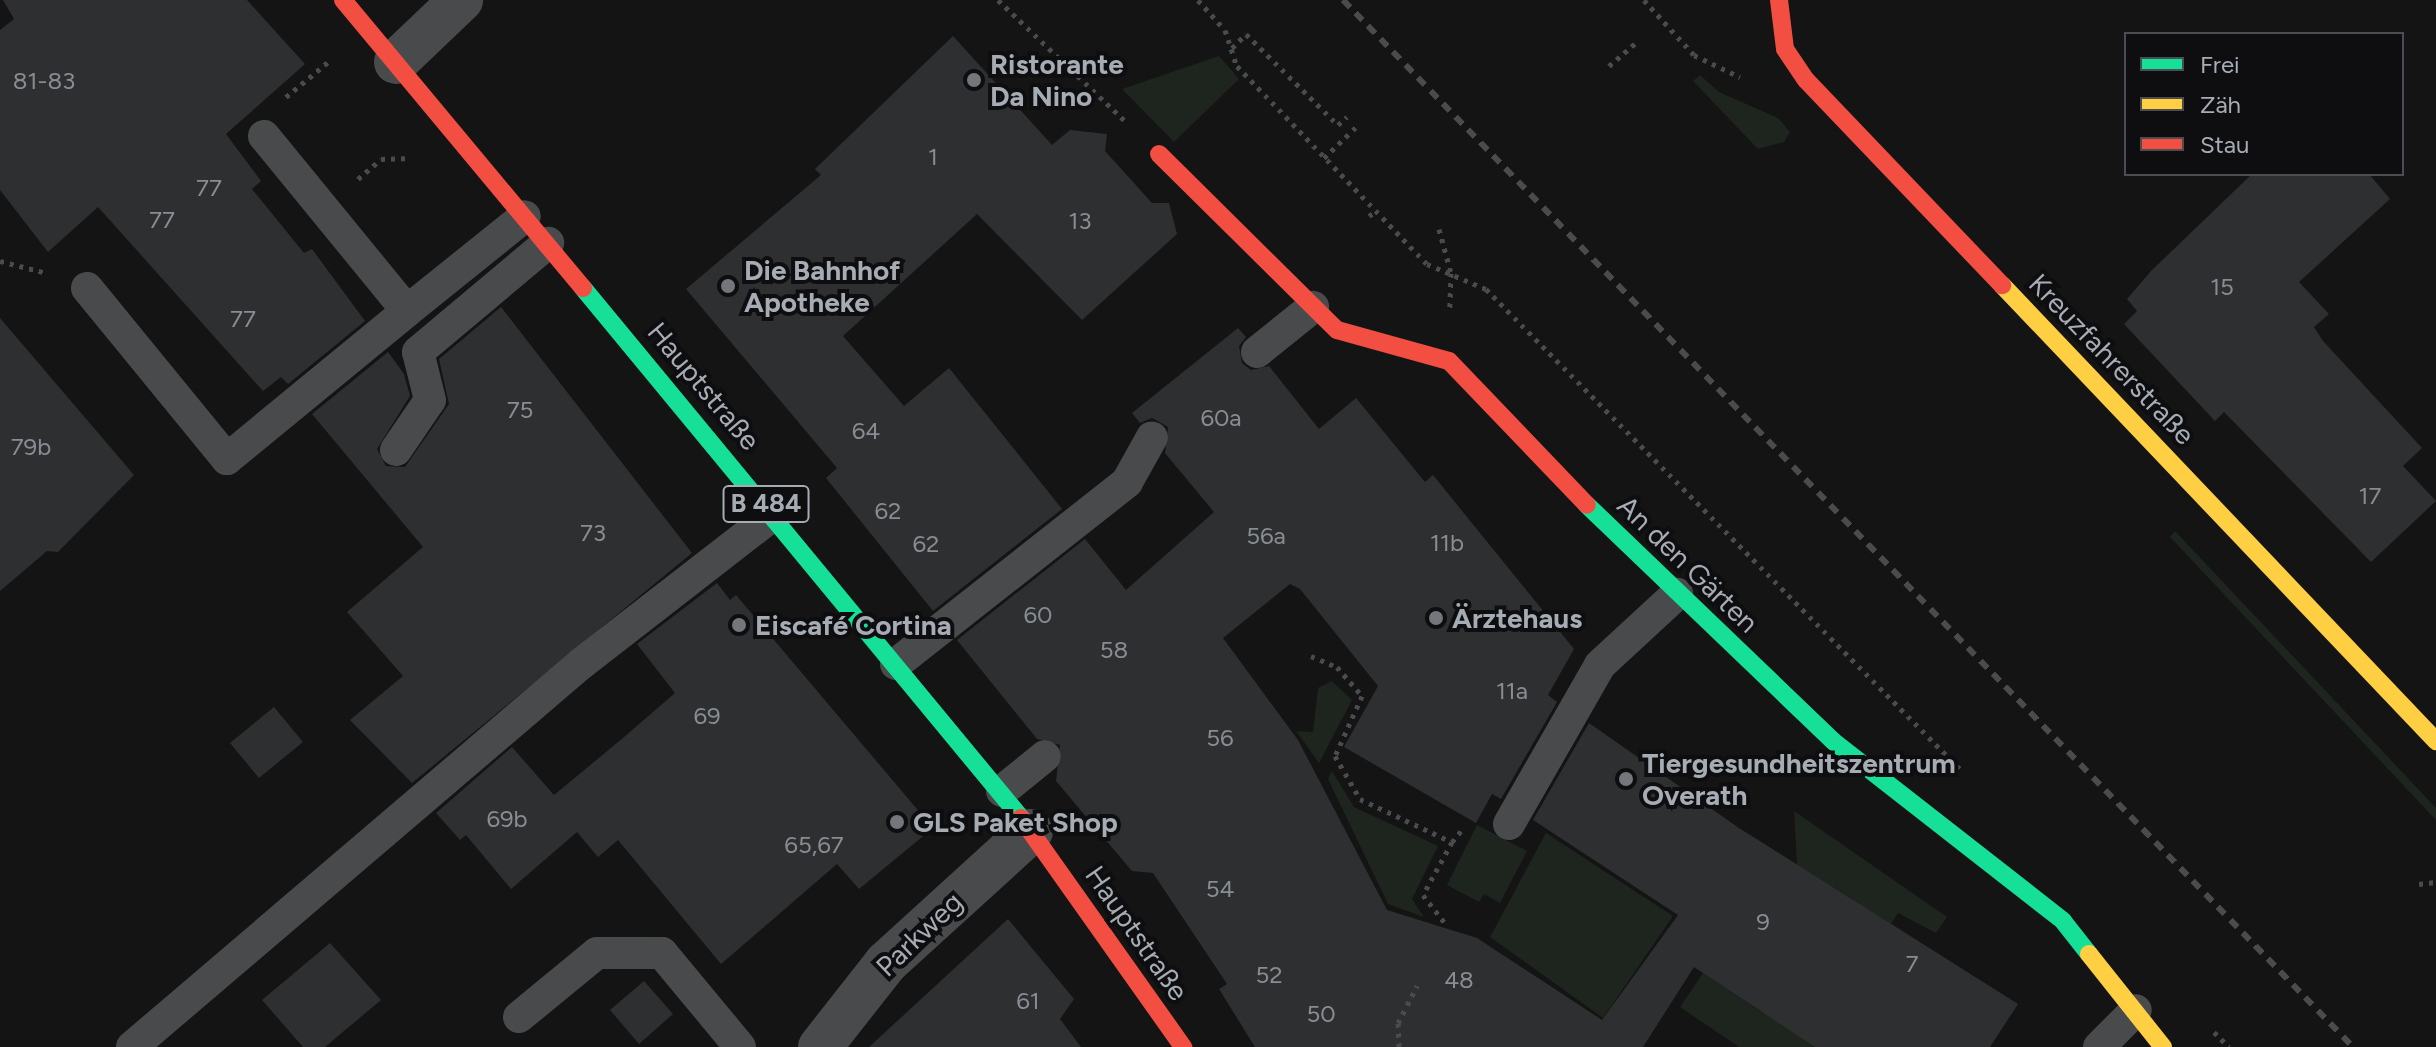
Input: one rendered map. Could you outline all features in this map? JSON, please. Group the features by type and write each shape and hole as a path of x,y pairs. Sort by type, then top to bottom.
{"street":[{"name":"Hauptstraße","path":"343,0 1002,791 1183,1047"},
{"path":"396,62 461,0"},
{"name":"Kreuzfahrerstraße","path":"1779,0 1785,49 1806,80 2436,741"},
{"path":"1159,154 1337,330 1449,361"},
{"name":"An den Gärten","path":"1449,361 1677,594 1833,741 2063,921 2163,1047"},
{"name":"Parkweg","path":"820,1047 886,963 1031,831"}],"lane":[{"path":"264,136 407,311"},
{"path":"87,288 227,459 525,216"},
{"path":"396,450 430,400 418,352 548,243"},
{"path":"1257,352 1313,307"},
{"path":"896,664 1127,482 1152,437"},
{"path":"132,1047 582,663 774,514"},
{"path":"1509,824 1600,665 1677,594"},
{"path":"1002,791 1045,756"},
{"path":"519,1017 597,953 662,953 740,1047"},
{"path":"2099,1047 2136,1010"}],"path":[{"path":"998,0 1159,154"},
{"path":"1198,0 1225,30 1237,66 1282,119 1427,264 1486,289 1974,783"},
{"path":"264,136 254,124 367,29"},
{"path":"1232,48 1246,34 1338,125 1347,117"},
{"path":"1609,66 1635,43"},
{"path":"1324,158 1356,127"},
{"path":"322,208 381,159 417,158 451,129"},
{"path":"1369,216 1376,211"},
{"path":"1439,229 1451,273 1449,361"},
{"path":"1311,656 1337,667 1362,696 1335,756 1360,799 1452,842 1423,895 1447,926"},
{"path":"2419,884 2436,882"},
{"path":"1399,1047 1398,1023 1417,986"},
{"path":"2206,1024 2229,1047"}],"shaded area":[{"path":"1219,56 1239,79 1174,142 1122,89"},
{"path":"1700,75 1719,92 1778,118 1790,132 1784,142 1758,149 1693,81"},
{"path":"2175,531 2436,808 2436,820 2170,537"},
{"path":"1332,681 1352,700 1319,763 1296,731 1313,732 1318,688"},
{"path":"1332,771 1354,807 1438,846 1412,899 1424,917 1388,904 1328,779"},
{"path":"1794,811 1947,917 1936,933 1898,913 1812,1047 1739,1047 1680,1007 1703,973 1763,1013 1816,936 1852,899 1797,865"},
{"path":"1477,825 1527,851 1500,903 1484,894 1479,902 1447,885"},
{"path":"1546,833 1673,916 1603,1018 1490,937"}],"building":[{"path":"3,0 247,0 305,64 226,134 261,181 252,189 304,253 312,249 365,321 288,384 281,377 263,391 98,207 48,252 0,190 0,30 14,19"},
{"path":"953,36 1052,145 1070,130 1107,134 1105,151 1152,203 1169,203 1177,234 1082,320 977,214 843,336 904,406 949,368 1062,509 933,611 826,478 837,468 686,289 821,175 815,169"},
{"path":"2250,176 2371,176 2390,199 2299,282 2329,314 2314,327 2323,341 2422,448 2403,466 2436,501 2371,562 2224,412 2215,421 2124,324 2137,311 2127,299 2151,271"},
{"path":"501,307 692,553 412,783 350,720 403,676 347,612 423,547 312,414 388,352 404,374 410,396 377,449 386,466 405,467 449,404 439,359"},
{"path":"0,318 134,475 58,552 47,551 0,591"},
{"path":"1238,328 1246,337 1239,346 1242,363 1251,370 1269,366 1319,429 1356,398 1425,482 1433,475 1574,649 1548,695 1557,702 1501,799 1492,794 1476,823 1344,747 1378,686 1300,589 1290,584 1223,638 1298,740 1387,910 1477,938 1602,1020 1678,915 1533,820 1589,723 1739,828 2018,1004 1990,1047 1815,1047 1694,967 1643,1047 1255,1047 1219,989 1227,984 1153,873 1132,871 1056,781 1060,745 1037,739 957,640 1085,539 1126,590 1214,512 1165,453 1168,427 1152,418 1140,423 1132,413"},
{"path":"717,583 730,600 736,595 933,828 859,889 837,864 721,964 618,840 598,857 577,832 511,889 466,835 460,840 436,813 512,747 554,795 675,693 637,644"},
{"path":"274,707 303,742 259,778 230,743"},
{"path":"1008,919 1074,999 1060,1019 1081,1047 869,1047"},
{"path":"330,943 381,1000 325,1047 303,1047 262,1000"},
{"path":"644,981 673,1014 639,1044 610,1010"}],"railway":[{"path":"1343,0 2353,1047"}],"traffic: fast":[{"path":"583,288 1021,818"},
{"path":"1587,505 1833,741 2063,921 2089,954"}],"traffic: slow":[{"path":"2002,285 2436,741"},
{"path":"2089,954 2163,1047"}],"traffic: jam":[{"path":"343,0 583,288"},
{"path":"1779,0 1785,49 1806,80 2002,285"},
{"path":"1159,154 1337,330 1449,361 1587,505"},
{"path":"1021,818 1183,1047"}],"place":[{"name":"Ristorante Da Nino","path":"974,80"},
{"name":"Die Bahnhof Apotheke","path":"728,286"},
{"name":"Ärztehaus","path":"1436,618"},
{"name":"Eiscafé Cortina","path":"739,625"},
{"name":"Tiergesundheitszentrum Overath","path":"1626,779"},
{"name":"GLS Paket Shop","path":"897,822"}]}
